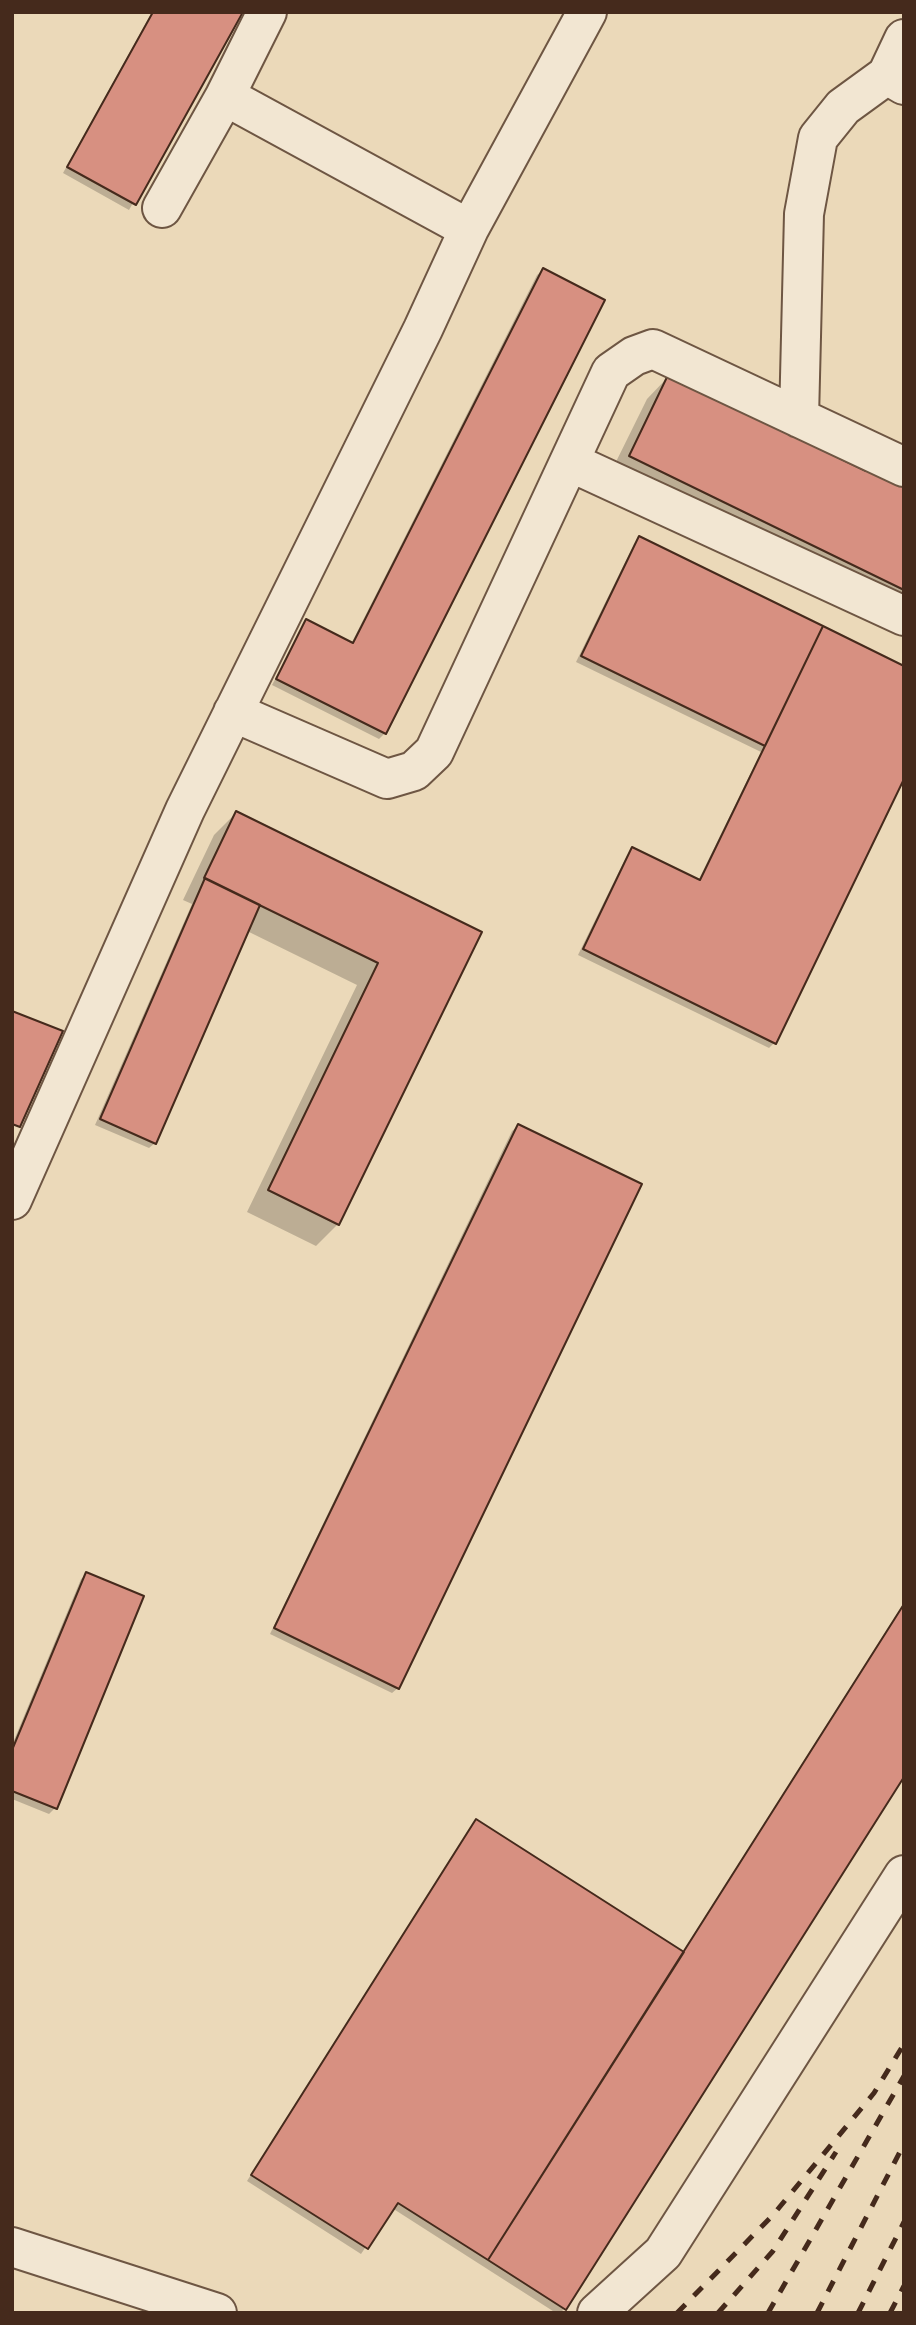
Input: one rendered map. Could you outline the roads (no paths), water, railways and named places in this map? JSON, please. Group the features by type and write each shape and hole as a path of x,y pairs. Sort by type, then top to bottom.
{"street":[{"path":"162,208 225,96 267,12"},
{"path":"12,1200 185,810 423,329 469,229 587,12"},
{"path":"799,418 804,214 818,138 843,107 895,80 904,39"},
{"path":"225,96 469,229"},
{"path":"233,712 387,779 414,772 433,752 611,372 634,355 653,349 904,467"},
{"path":"570,462 904,616"},
{"path":"597,2313 663,2253 904,1875"},
{"path":"12,2248 218,2313"}],"railway":[{"path":"677,2313 773,2215 874,2093 904,2044"},
{"path":"768,2313 904,2076"},
{"path":"817,2313 904,2144"},
{"path":"718,2313 773,2251 836,2152"},
{"path":"858,2313 904,2222"},
{"path":"890,2313 904,2286"}]}
